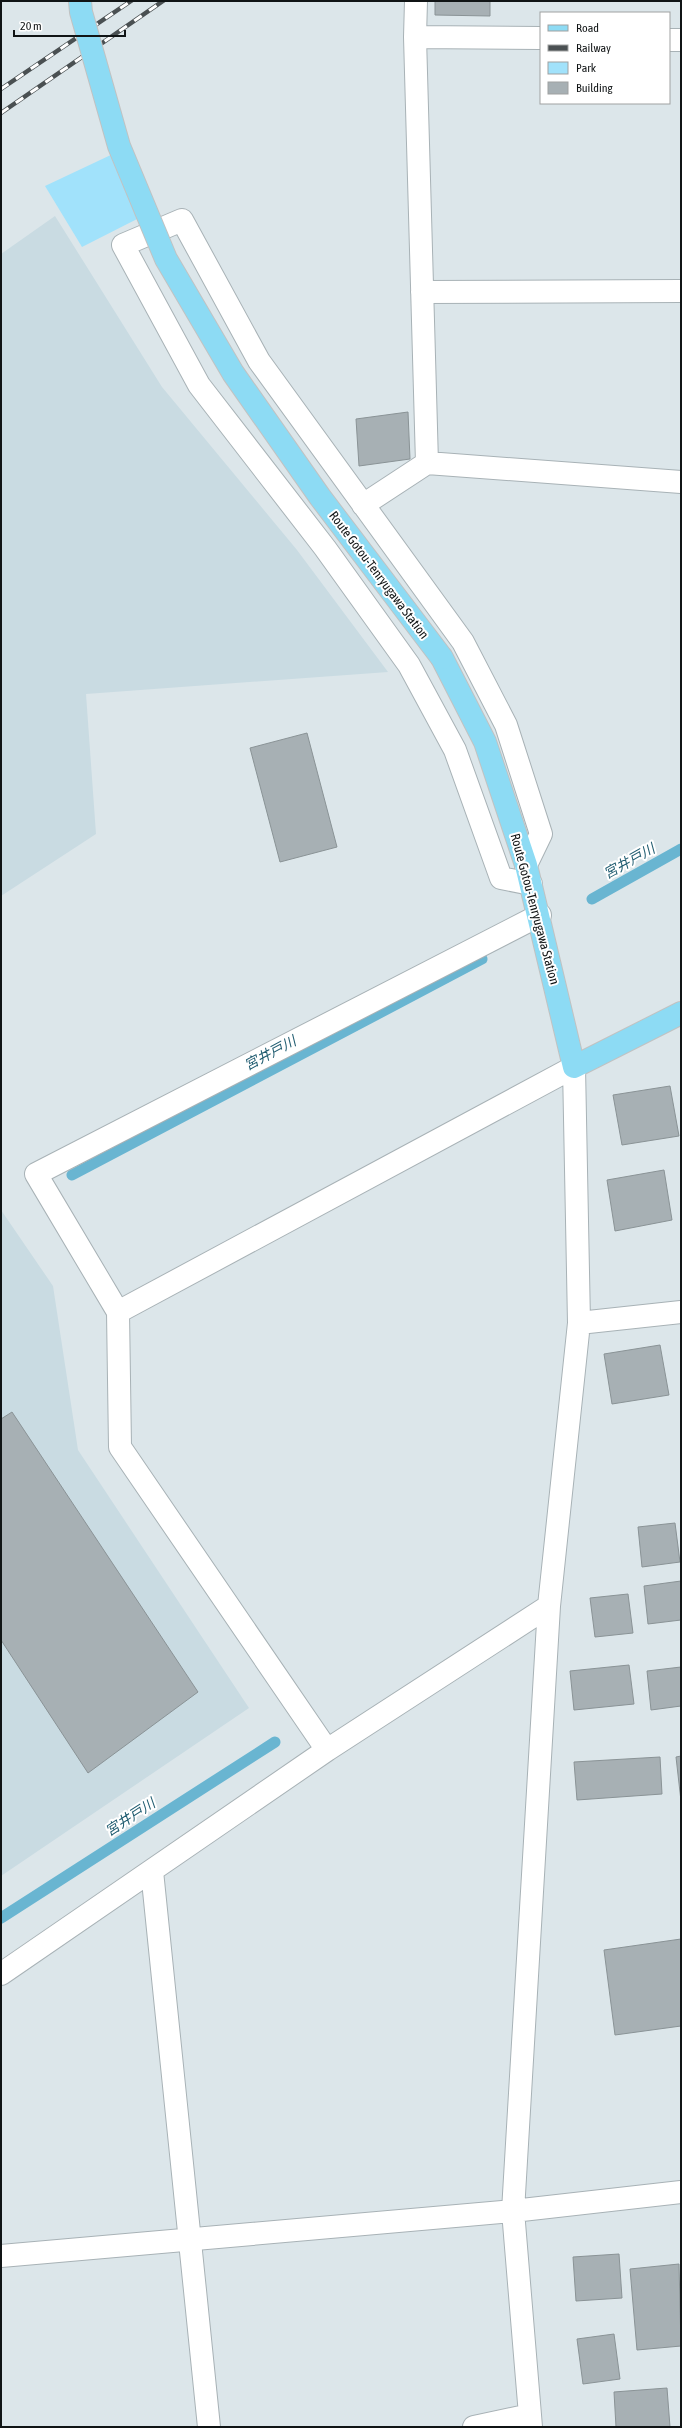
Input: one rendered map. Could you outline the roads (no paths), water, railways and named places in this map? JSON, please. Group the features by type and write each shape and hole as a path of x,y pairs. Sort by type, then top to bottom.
{"main road":[{"name":"Route Gotou-Tenryugawa Station","path":"80,1 81,12 118,146 166,259 233,373 320,497 442,658 485,742 529,874 540,914 574,1067"},
{"path":"574,1067 681,1013"}],"street":[{"path":"416,1 415,37 427,463"},
{"path":"415,37 540,38"},
{"path":"670,40 681,40"},
{"path":"182,220 258,361 364,505 463,642 506,725 541,834 529,874 501,878 455,750 409,665 325,548 200,385 123,246 182,220"},
{"path":"422,292 681,291"},
{"path":"364,505 427,463 681,482"},
{"path":"327,1750 120,1447 118,1312 36,1174 540,914"},
{"path":"118,1312 574,1067 579,1323 549,1606 513,2211 530,2421 474,2427"},
{"path":"579,1323 681,1312"},
{"path":"1,1974 327,1750 549,1606"},
{"path":"152,1871 209,2427"},
{"path":"1,2256 513,2211 681,2192"}],"waterway":[{"name":"宮井戸川","path":"592,899 681,849"},
{"name":"宮井戸川","path":"72,1175 482,959"},
{"name":"宮井戸川","path":"1,1918 275,1742"}],"railway":[{"path":"1,89 131,1"},
{"path":"1,113 163,1"}]}
